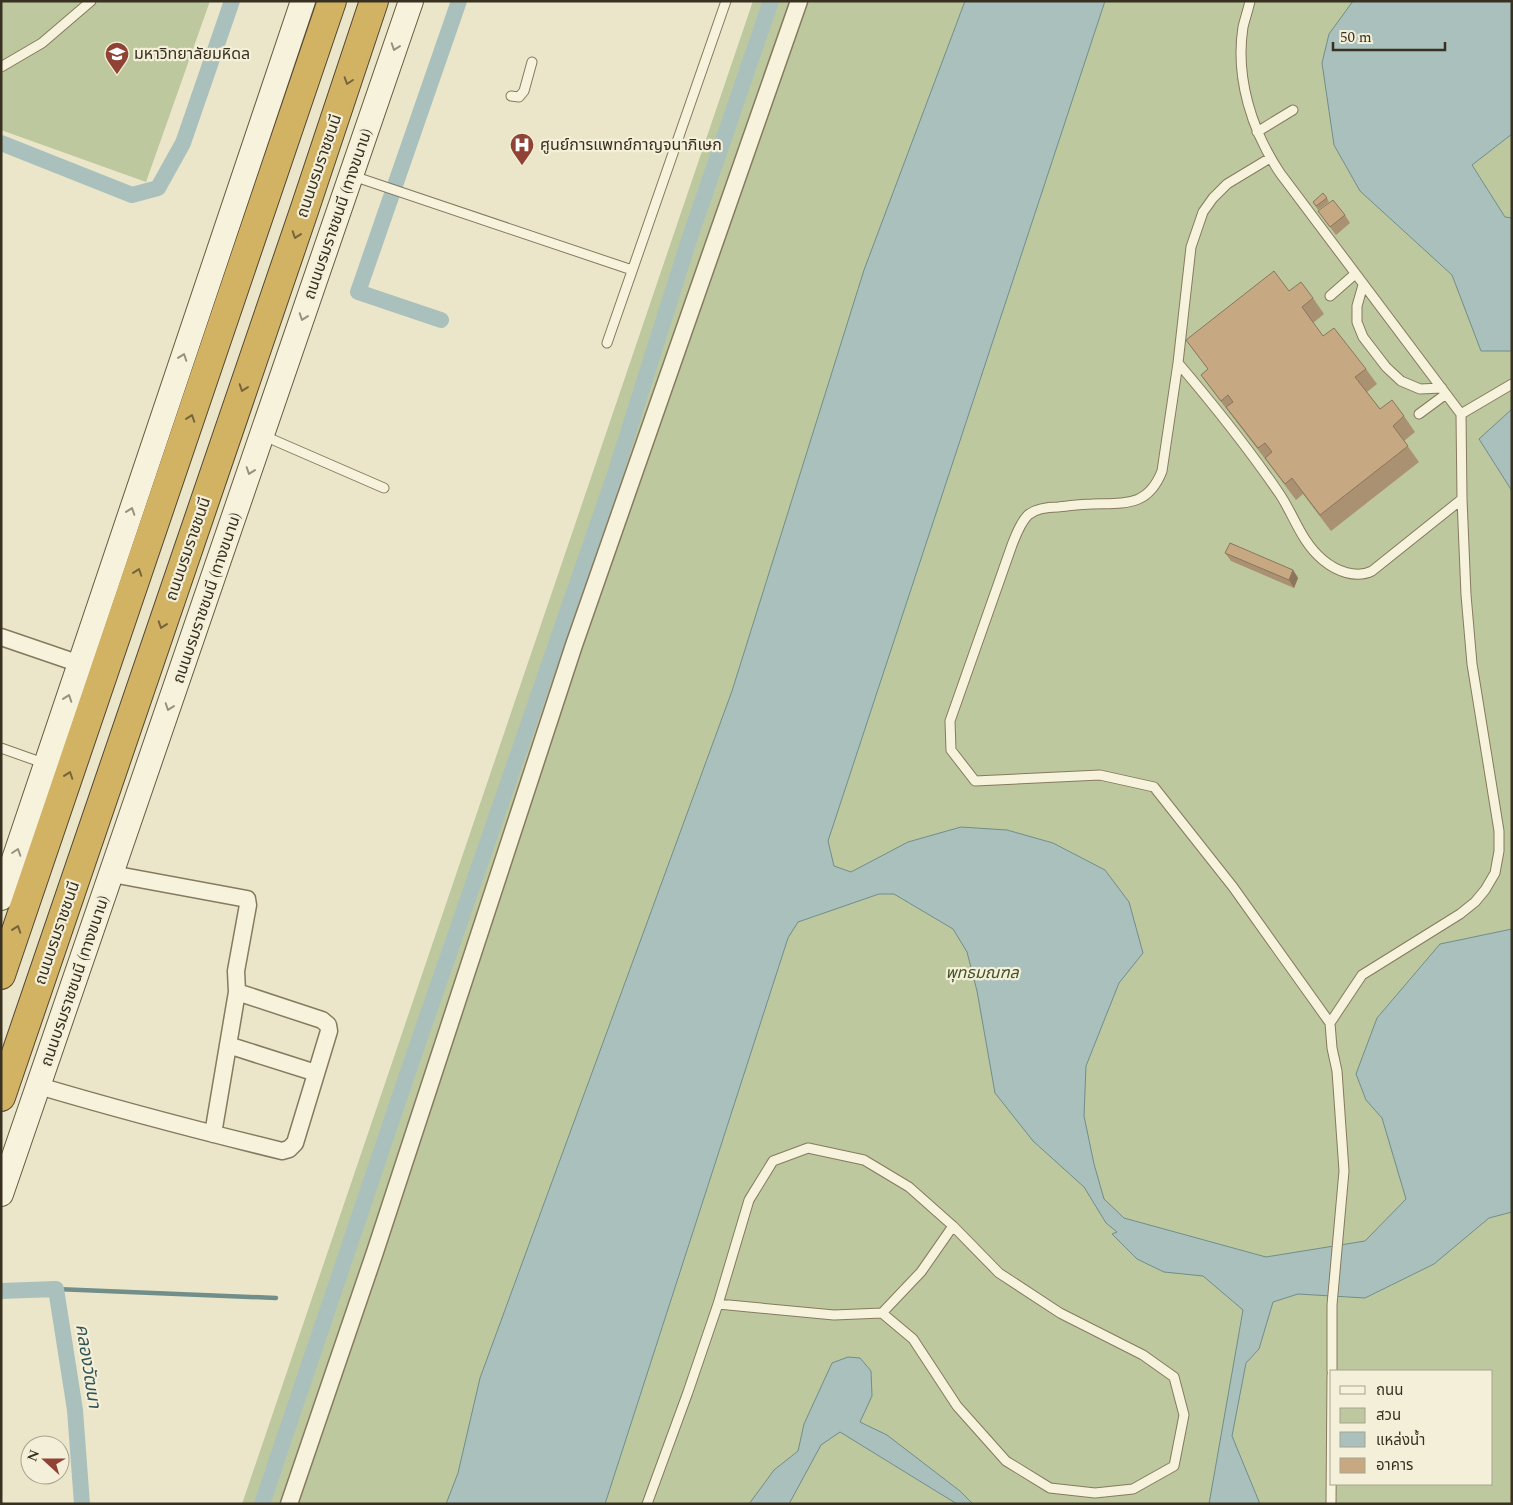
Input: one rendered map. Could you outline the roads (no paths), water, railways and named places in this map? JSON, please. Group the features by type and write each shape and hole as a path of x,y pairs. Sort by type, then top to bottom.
{"highway":[{"path":"1,975 332,1"},
{"name":"ถนนบรมราชชนนี","path":"1,1097 374,1"}],"main road":[{"path":"1,898 303,1"},
{"name":"ถนนบรมราชชนนี (ทางขนาน)","path":"1,1194 411,1"}],"street":[{"path":"289,1504 375,1252 574,645 799,1"},
{"path":"1,637 80,664"},
{"path":"112,874 248,899 236,971 237,992 213,1134"},
{"path":"39,1086 140,1116 282,1151 289,1149 295,1142 329,1031 328,1025 322,1020 237,992"},
{"path":"228,1045 316,1073"}],"lane":[{"path":"1,68 42,43 91,1"},
{"path":"607,342 726,1"},
{"path":"1250,1 1243,28 1242,66 1247,100 1258,132 1270,158 1461,414 1466,595 1472,664 1499,831 1496,873 1486,890 1460,914 1362,975 1330,1023"},
{"path":"511,96 520,97 524,91 532,62"},
{"path":"1258,132 1293,110"},
{"path":"1270,158 1228,184 1203,212 1192,247 1178,363 1162,471 1157,482 1147,494 1135,501 1122,504 1051,507 1029,514 1020,525 950,721 951,750 975,781 1100,775 1154,787 1233,887 1330,1023 1332,1048 1337,1071 1344,1171 1332,1305 1332,1370"},
{"path":"351,175 632,270"},
{"path":"1330,296 1355,274"},
{"path":"1363,285 1357,306 1357,322 1363,337 1386,367 1401,380 1420,389 1444,391"},
{"path":"1178,363 1209,400 1280,494 1294,523 1308,542 1321,558 1336,568 1356,575 1365,575 1462,499"},
{"path":"1461,414 1512,384"},
{"path":"1419,414 1444,391"},
{"path":"262,435 384,488"},
{"path":"1,748 46,764"},
{"path":"648,1504 718,1304 749,1200 773,1161 808,1148 864,1160 909,1187 953,1226 999,1273 1060,1313 1144,1355 1174,1376 1184,1415 1174,1466 1133,1490 1095,1492 1050,1488 1006,1461 957,1406 912,1339 882,1313 834,1315 718,1304"},
{"path":"882,1313 921,1272 953,1226"},
{"path":"1331,1485 1331,1504"}],"water":[{"path":"965,1 1105,1 828,841 834,866 851,872 908,842 961,827 1007,830 1053,843 1105,870 1129,902 1143,953 1119,983 1086,1066 1084,1116 1094,1164 1104,1199 1124,1218 1266,1257 1365,1241 1406,1199 1382,1118 1366,1100 1356,1074 1377,1018 1440,944 1512,929 1512,1212 1489,1218 1434,1264 1365,1298 1298,1294 1273,1302 1259,1349 1246,1363 1232,1436 1260,1504 1209,1504 1243,1310 1203,1276 1164,1272 1137,1259 1112,1234 1117,1232 1106,1223 1084,1187 1033,1141 995,1093 977,991 967,952 953,929 894,894 879,894 798,922 788,938 605,1504 446,1504 458,1473 480,1378 732,691 864,270"},
{"path":"1353,1 1512,1 1512,134 1472,165 1505,217 1512,218 1512,351 1481,351 1452,275 1360,191 1334,145 1322,63 1329,34"},
{"path":"1512,409 1512,491 1479,439"},
{"path":"848,1357 860,1358 871,1371 872,1396 860,1422 887,1435 960,1491 973,1504 957,1504 840,1432 821,1445 789,1504 749,1504 774,1470 798,1451 804,1424 832,1363"}],"waterway":[{"path":"1,143 132,195 158,188 183,143 232,1"},
{"path":"441,320 358,292 459,1"},
{"path":"262,1504 409,1069 614,477 689,240 771,1"},
{"path":"56,1289 276,1298"},
{"name":"คลองวัฒนา","path":"1,1291 56,1289 75,1410 82,1504"}],"place":[{"name":"มหาวิทยาลัยมหิดล","path":"117,75"},
{"name":"ศูนย์การแพทย์กาญจนาภิเษก","path":"522,166"}],"park label":[{"name":"พุทธมณฑล","path":"982,973"}]}
